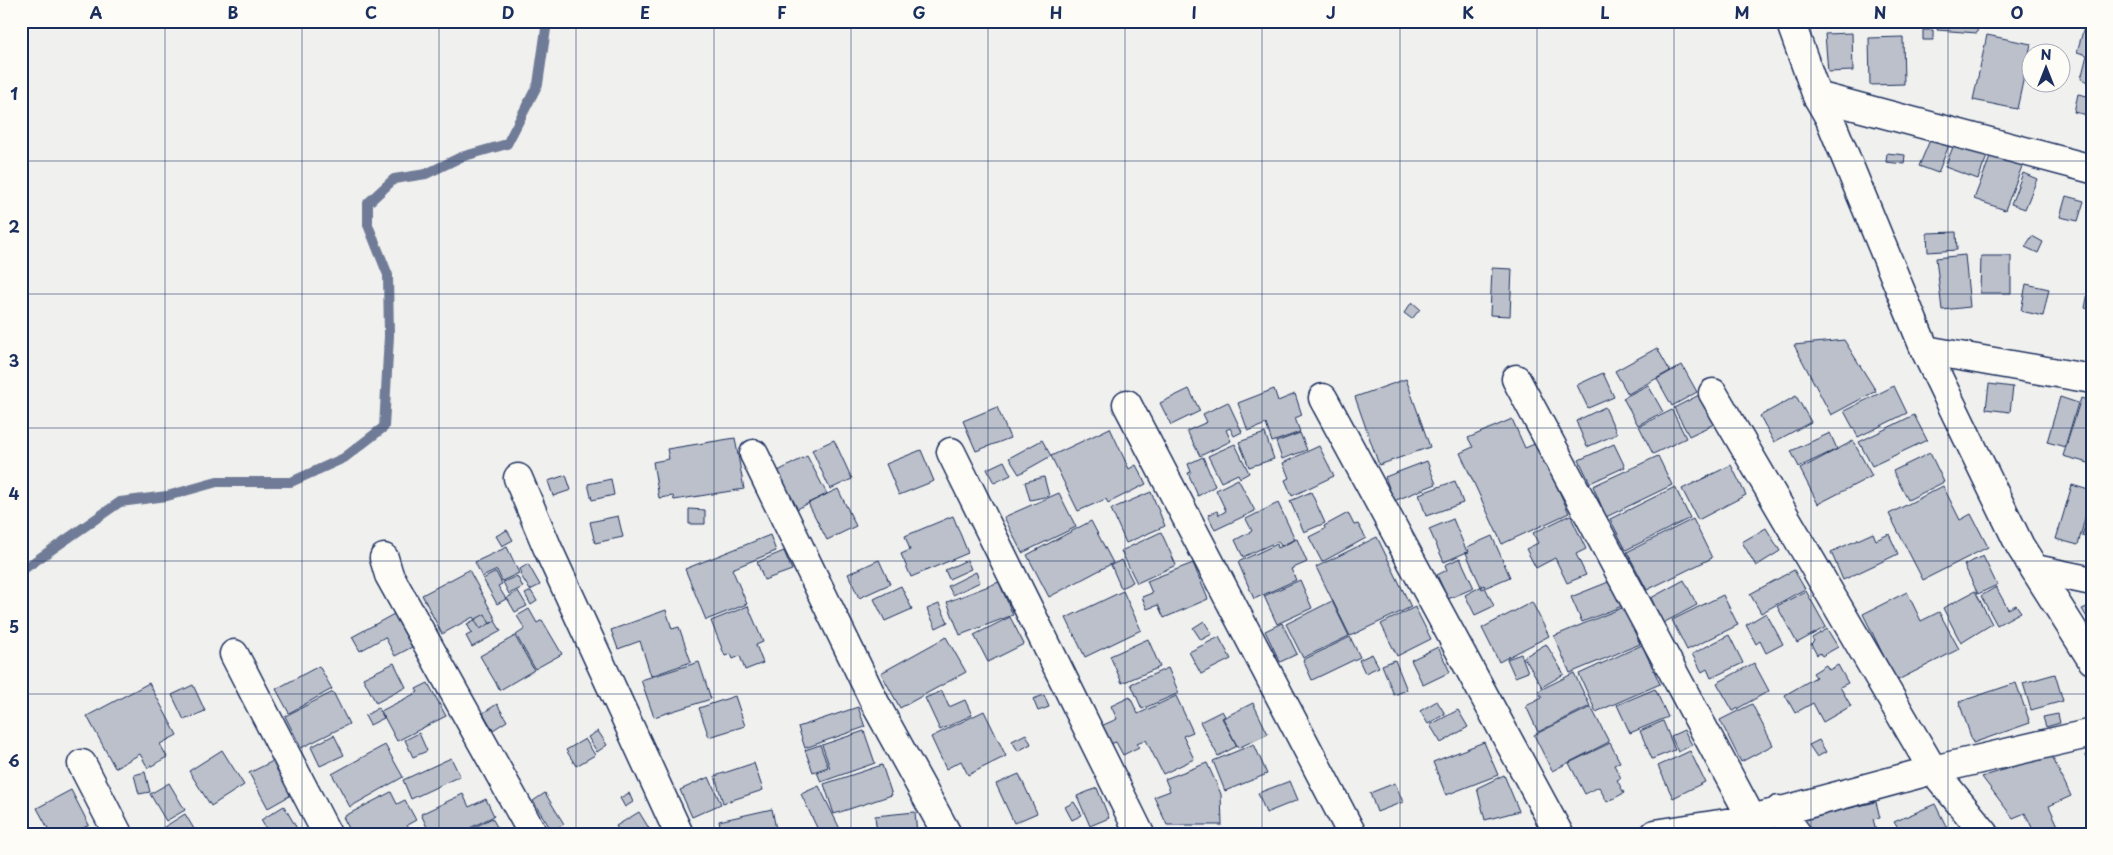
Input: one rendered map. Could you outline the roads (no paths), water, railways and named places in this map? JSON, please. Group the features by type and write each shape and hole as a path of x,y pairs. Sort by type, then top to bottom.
{"street":[{"path":"1790,21 1817,96 1829,117 1925,350 2020,546 2092,660"},
{"path":"1817,96 2092,168"},
{"path":"1925,350 2092,379"},
{"path":"1516,379 1752,819"},
{"path":"1713,393 1933,770 1985,834"},
{"path":"1323,398 1559,834"},
{"path":"1127,404 1352,834"},
{"path":"951,452 1140,834"},
{"path":"754,454 876,705 947,834"},
{"path":"518,478 548,549 679,834"},
{"path":"384,558 389,574 533,834"},
{"path":"2036,569 2092,581"},
{"path":"234,654 327,834"},
{"path":"1655,834 1752,819 1779,810 1933,770 2092,733"},
{"path":"82,764 118,834"},
{"path":"1779,810 1797,834"}],"waterway":[{"path":"21,571 120,502 167,496 217,482 291,482 344,458 384,427 389,336 388,275 368,225 368,203 394,179 426,174 461,157 507,144 538,84 546,29 543,21"}]}
